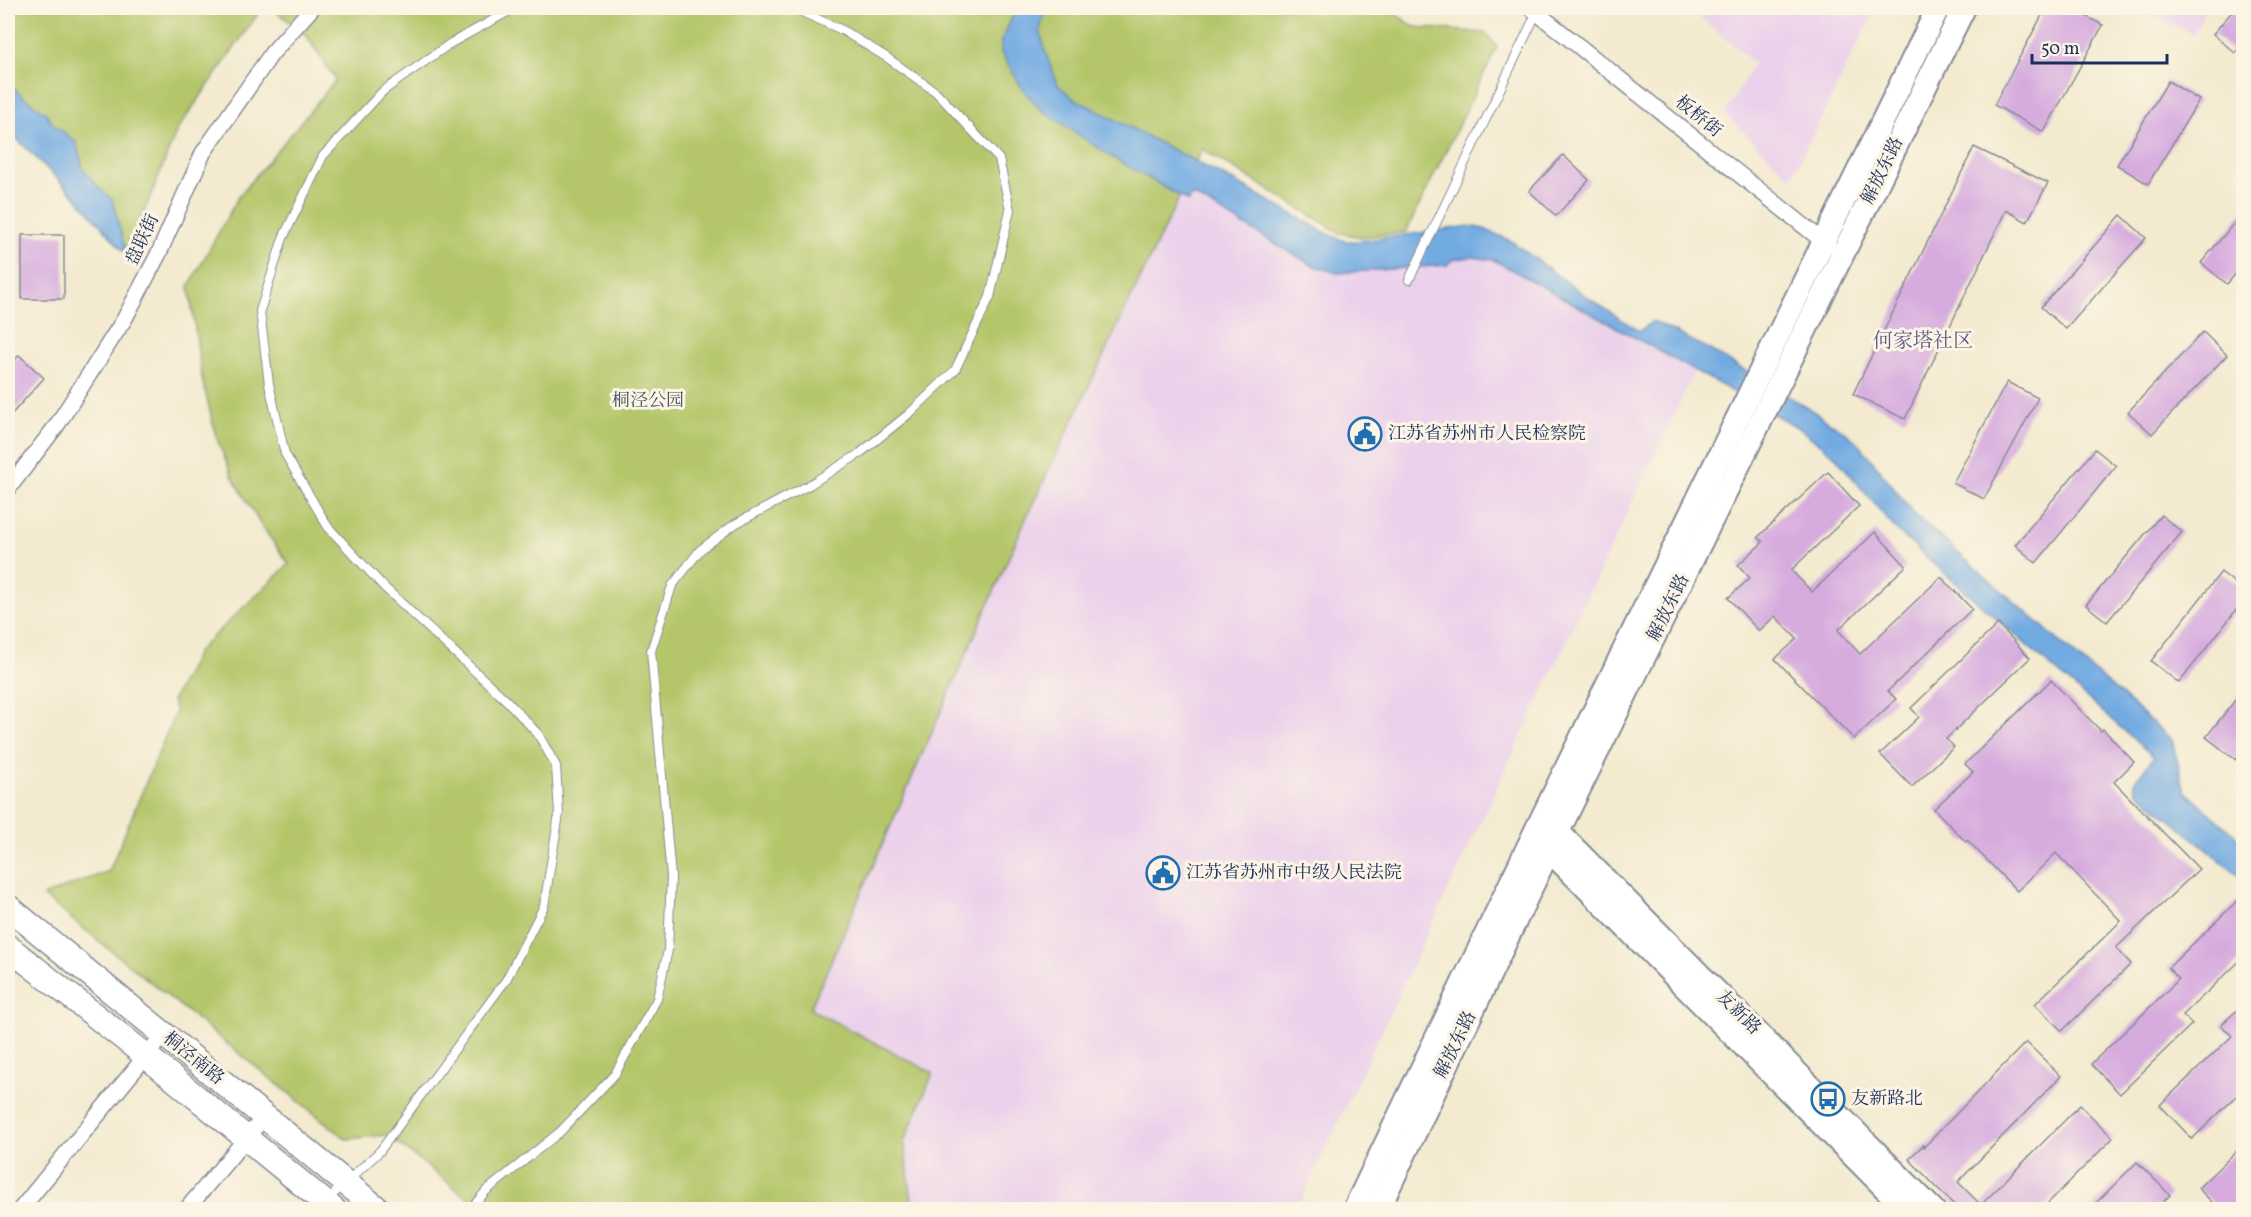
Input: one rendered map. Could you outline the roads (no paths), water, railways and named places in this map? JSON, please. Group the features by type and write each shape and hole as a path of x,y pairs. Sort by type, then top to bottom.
{"main road":[{"name":"解放东路","path":"1833,248 1938,8"},
{"name":"解放东路","path":"1354,1209 1763,415 1768,379 1833,248 1964,8"},
{"name":"解放东路","path":"1378,1209 1544,837 1744,402 1768,379"},
{"name":"友新路","path":"1544,837 1907,1209"},
{"name":"友新路","path":"1544,837 1933,1209"},
{"name":"桐泾南路","path":"8,907 379,1209"},
{"name":"桐泾南路","path":"8,947 330,1206"}],"street":[{"name":"盘联街","path":"8,489 57,425 125,318 159,253 203,153 272,53 312,8"},
{"name":"板桥街","path":"1534,10 1833,248"},
{"path":"20,1209 163,1035"},
{"path":"186,1209 264,1116"}],"lane":[{"path":"330,1206 346,1183 380,1151 506,980 517,959 544,906 559,814 556,766 538,734 507,701 384,587 328,527 285,454 269,384 260,311 283,238 323,156 383,91 451,43 515,8"},
{"path":"470,1209 486,1191 561,1132 615,1074 657,999 668,950 671,877 651,651 672,586 700,550 735,524 808,485 859,454 910,413 955,370 990,297 1010,210 999,159 936,92 842,30 793,8"},
{"path":"1409,280 1534,10"}],"water":[{"path":"1017,8 1050,8 1040,29 1044,48 1057,84 1073,98 1235,182 1324,232 1345,241 1361,241 1470,226 1484,229 1511,241 1593,301 1639,331 1653,321 1708,349 1805,406 1849,435 1860,445 1914,514 2172,740 2185,791 2243,842 2243,879 2136,791 2134,782 2154,757 1898,532 1833,454 1797,427 1494,260 1474,257 1453,259 1447,265 1337,273 1312,265 1193,195 1188,201 1112,157 1039,108 1022,88 1001,52 1001,41"},
{"path":"8,82 22,96 45,112 53,124 76,142 83,169 112,199 127,255 78,199 8,130"}],"place":[{"name":"江苏省苏州市人民检察院","path":"1365,434"},
{"name":"江苏省苏州市中级人民法院","path":"1163,873"},
{"name":"友新路北","path":"1828,1099"}],"district":[{"name":"何家塔社区","path":"1923,342"}],"park label":[{"name":"桐泾公园","path":"648,401"}]}
